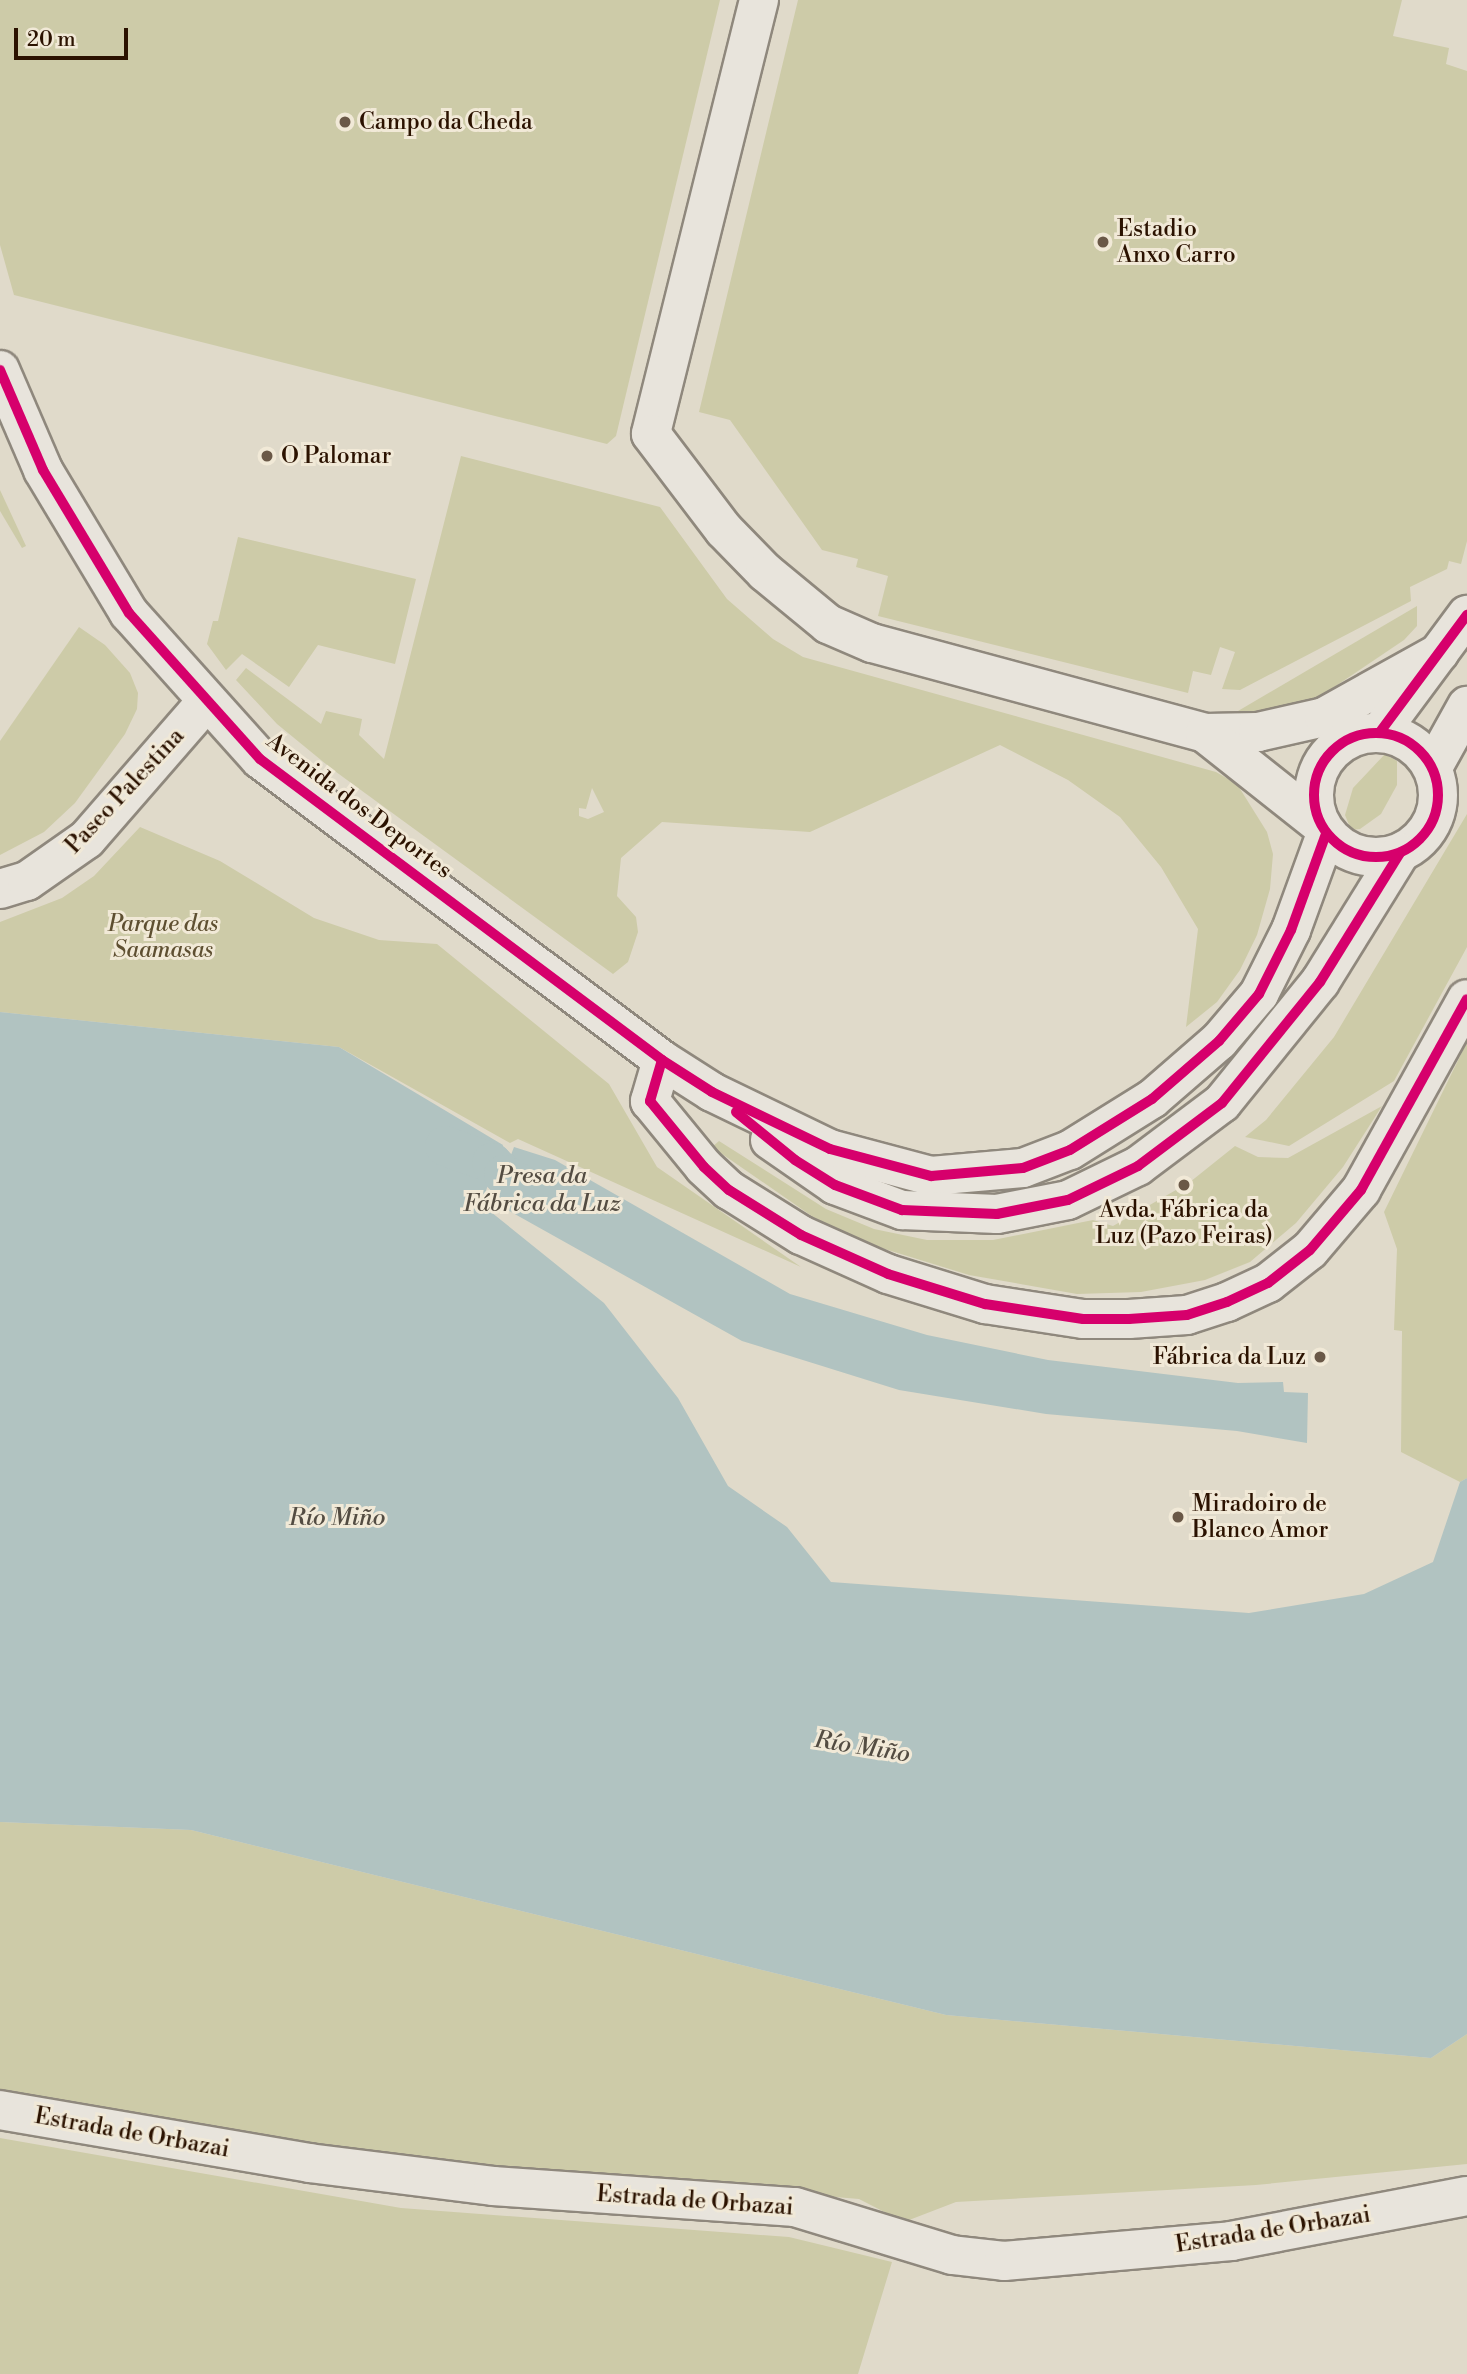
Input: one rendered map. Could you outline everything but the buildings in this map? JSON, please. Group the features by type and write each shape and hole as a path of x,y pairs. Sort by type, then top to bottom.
{"street":[{"path":"759,0 651,433 724,530 765,572 828,624 872,643 1205,733 1258,732 1324,717 1439,653"},
{"name":"Avenida dos Deportes","path":"0,370 43,470 129,613 206,702 260,759 662,1060 712,1092 805,1166 835,1185 902,1210 997,1214 1068,1200 1138,1167 1222,1103 1320,982 1401,853"},
{"path":"1380,732 1467,615"},
{"name":"Paseo Palestina","path":"0,889 27,881 87,839 206,702"},
{"path":"1205,733 1296,810 1360,856 1401,853 1418,842 1437,807 1433,767 1467,706"},
{"path":"1323,829 1314,787 1318,769 1344,741 1380,732 1411,743 1433,767"},
{"name":"Avenida dos Deportes","path":"712,1092 830,1149 931,1177 1023,1168 1070,1150 1185,1074 1259,994 1291,930 1323,829"},
{"path":"662,1060 650,1101 729,1190 801,1235 888,1274 985,1304 1083,1319 1187,1315 1227,1303 1268,1283 1310,1250 1361,1190 1467,999"},
{"name":"Estrada de Orbazai","path":"0,2110 309,2163 479,2184 795,2207 953,2255 1004,2261 1231,2241 1467,2196"}],"green space":[{"name":"Campo da Cheda","path":"0,0 720,0 616,436 607,444 14,295 0,245"},
{"name":"Estadio Anxo Carro","path":"798,0 1402,0 1393,36 1449,48 1446,64 1467,71 1467,541 1461,564 1449,561 1447,569 1410,587 1411,601 1240,690 1222,689 1235,652 1220,647 1211,675 1193,671 1188,693 878,616 888,576 856,567 858,559 822,550 730,420 699,412"},
{"path":"461,456 660,507 727,599 773,639 803,657 1216,772 1237,784 1267,832 1273,854 1270,889 1257,935 1240,970 1217,1002 1186,1027 1198,929 1161,867 1120,817 1068,780 1000,745 810,832 662,822 621,858 617,896 636,917 638,932 628,962 613,974 332,769 277,724 236,680 246,668 321,724 326,711 362,719 359,735 384,759","holes":["592,788 604,812 588,819 579,816 579,808 586,809"]},
{"path":"0,490 26,546 22,548 0,511"},
{"path":"238,537 416,579 395,664 318,645 289,687 242,654 226,670 207,644 213,621 218,621"},
{"path":"1417,606 1417,626 1404,640 1315,700 1263,713 1238,711"},
{"path":"79,627 105,645 130,673 138,693 137,709 125,734 75,803 44,832 0,855 0,741"},
{"path":"1385,754 1397,761 1397,785 1381,814 1360,829 1351,830 1345,815 1353,788"},
{"path":"1467,814 1467,947 1394,1081 1289,1146 1245,1137 1266,1120 1334,1037"},
{"name":"Parque das Saamasas","path":"140,827 220,861 314,918 379,940 437,944 609,1084 657,1167 801,1267 518,1139 510,1143 339,1047 0,1012 0,922 62,898 94,876"},
{"path":"1467,1042 1467,1478 1460,1482 1401,1452 1402,1331 1394,1330 1397,1249 1384,1212"},
{"path":"1382,1106 1343,1167 1296,1223 1250,1262 1205,1280 1141,1292 1077,1294 969,1275 862,1242 816,1219 712,1147 719,1141 826,1209 874,1229 927,1240 993,1240 1093,1220 1113,1226 1190,1182 1235,1146 1258,1157 1288,1158"},
{"path":"0,1822 191,1830 946,2015 1431,2058 1467,2034 1467,2164 1256,2185 956,2202 904,2222 859,2199 359,2157 0,2092"},
{"path":"0,2138 401,2208 789,2237 892,2262 858,2374 0,2374"}],"water":[{"name":"Río Miño","path":"0,1012 339,1047 503,1145 481,1204 604,1303 678,1398 728,1486 787,1527 831,1582 1249,1613 1364,1594 1433,1562 1460,1482 1467,1478 1467,2034 1431,2058 946,2015 191,1830 0,1822"},
{"name":"Presa da Fábrica da Luz","path":"514,1147 555,1160 790,1294 927,1335 1048,1360 1238,1383 1283,1382 1284,1392 1308,1393 1307,1443 1237,1431 1046,1414 899,1390 742,1341 493,1202"}],"waterway":[{"path":"445,1146 492,1163 504,1175 553,1202"}],"cycle path":[{"path":"0,370 43,470 129,613 260,759 662,1060 712,1092 830,1149 931,1176 1023,1168 1070,1150 1152,1099 1219,1041 1259,994 1291,930 1326,834"},
{"path":"1380,732 1467,615"},
{"path":"1376,733 1400,737 1420,751 1434,771 1438,795 1434,819 1420,839 1400,853 1376,857 1352,853 1332,839 1318,819 1314,795 1318,771 1332,751 1352,737 1376,733"},
{"path":"736,1112 795,1160 835,1185 902,1210 997,1214 1068,1200 1138,1166 1222,1103 1320,982 1400,853"},
{"path":"662,1060 650,1101 704,1167 729,1190 801,1235 888,1274 985,1304 1083,1319 1187,1315 1227,1302 1268,1283 1310,1250 1361,1190 1467,999"}],"place":[{"name":"Campo da Cheda","path":"345,122"},
{"name":"Estadio Anxo Carro","path":"1103,242"},
{"name":"O Palomar","path":"267,456"},
{"name":"Avda. Fábrica da Luz (Pazo Feiras)","path":"1184,1185"},
{"name":"Fábrica da Luz","path":"1320,1357"},
{"name":"Miradoiro de Blanco Amor","path":"1178,1517"}]}
